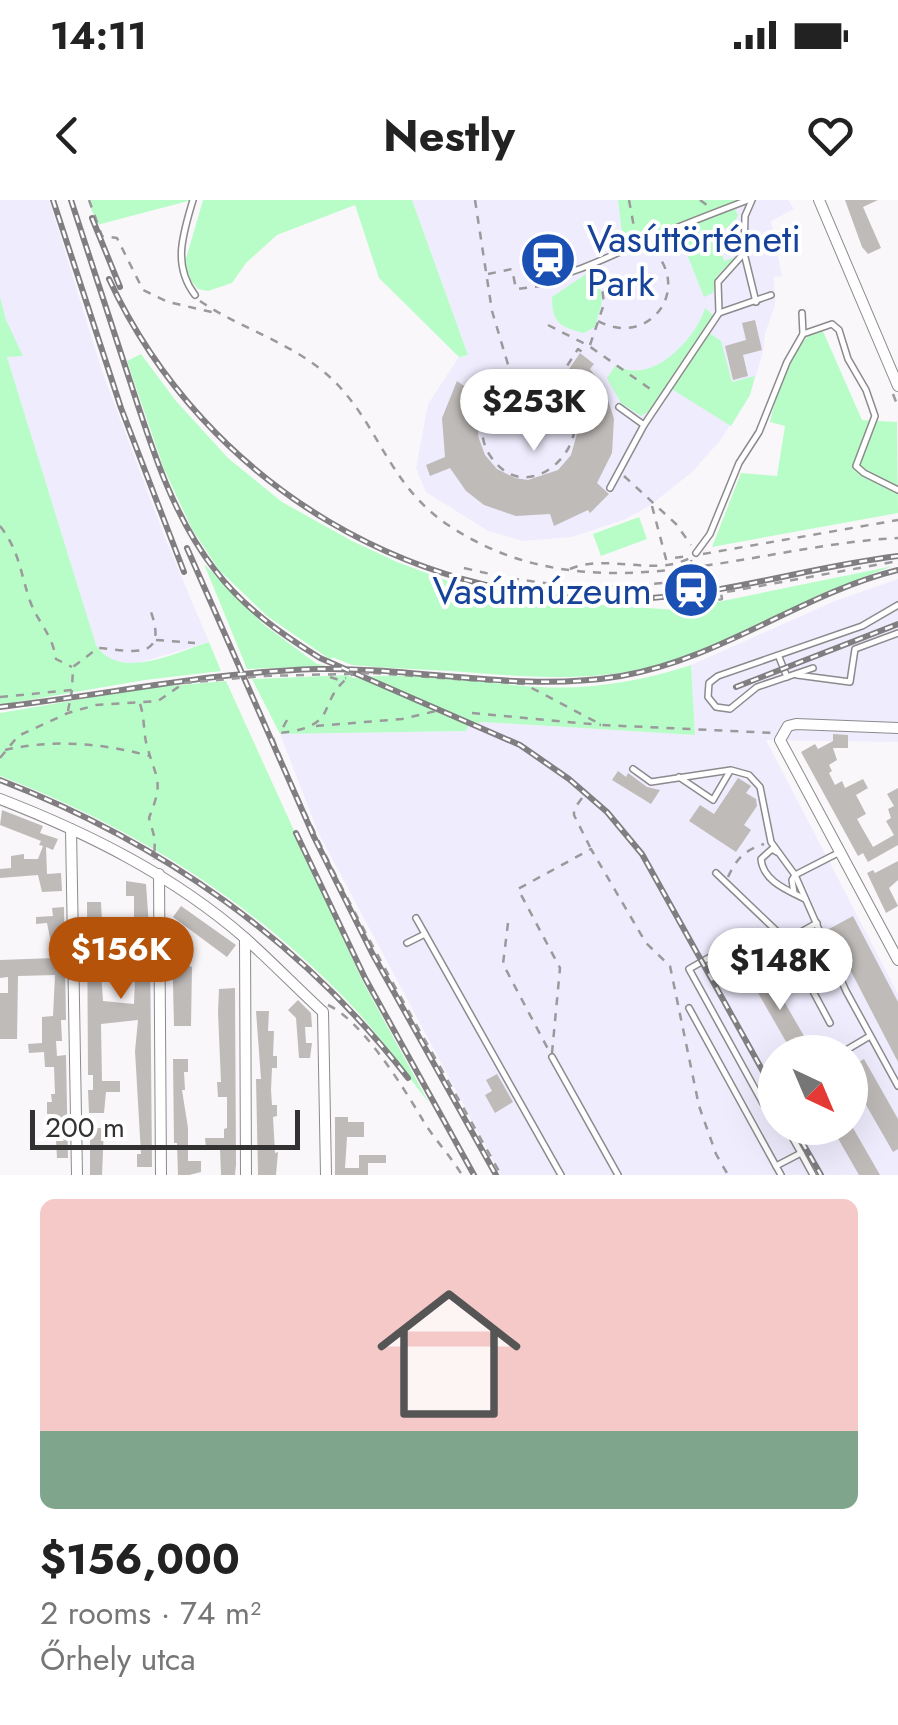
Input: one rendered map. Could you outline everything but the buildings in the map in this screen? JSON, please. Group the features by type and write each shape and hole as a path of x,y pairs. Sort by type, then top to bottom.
{"street":[{"path":"819,200 898,386"},
{"path":"884,352 898,346"},
{"path":"898,728 796,724 788,726 780,740 898,960"},
{"path":"0,799 156,872 245,938 320,1009 326,1175"},
{"path":"71,829 77,1175"},
{"path":"156,872 161,1175"},
{"path":"245,938 246,1175"}],"lane":[{"path":"193,200 180,245 183,280 195,295"},
{"path":"545,282 599,264 639,243 750,200"},
{"path":"750,200 745,216 744,253 756,302"},
{"path":"719,313 720,276 744,253"},
{"path":"610,488 644,425 719,313 771,295"},
{"path":"693,555 710,534 738,463 759,432 786,362 803,334 802,313"},
{"path":"803,334 832,324 840,330 848,359 866,390 874,416 856,466 898,490"},
{"path":"619,407 644,425"},
{"path":"813,668 756,687 730,709 719,709 709,700 708,686 714,678 862,626 898,605"},
{"path":"791,676 850,682 856,649 898,633"},
{"path":"779,656 791,676"},
{"path":"633,769 651,782 730,770 749,775 760,787 770,842 796,876 846,991 898,1086"},
{"path":"677,776 713,800 730,770"},
{"path":"779,854 765,852 762,869 807,901"},
{"path":"794,894 792,880 796,876 840,852"},
{"path":"716,873 775,927 830,1023"},
{"path":"416,918 561,1175"},
{"path":"758,1094 689,970 726,948 737,968 817,923"},
{"path":"407,943 425,934"},
{"path":"689,1008 781,1175"},
{"path":"552,1057 618,1175"},
{"path":"796,1145 813,1175"},
{"path":"776,1166 800,1153"}],"path":[{"path":"89,200 102,236 117,238 143,290 168,302 219,313 268,335 335,382 416,498 448,525 507,555 570,569 612,573 694,570 839,542 898,538"},
{"path":"476,200 492,311 519,401"},
{"path":"598,321 615,328 637,327 652,319 663,306 668,284 666,268 656,254 639,243 629,200"},
{"path":"700,200 716,212"},
{"path":"549,388 578,349 582,352 588,346 604,304 599,264"},
{"path":"486,274 512,269 516,289 545,282"},
{"path":"195,295 219,313"},
{"path":"548,325 588,346 662,397"},
{"path":"538,385 549,388 571,412 574,436 560,462 540,474 522,475 505,469 492,458 484,441 483,424 488,409 502,416 519,401 535,399 538,385"},
{"path":"620,471 676,524 693,555 702,603 722,599 721,593 898,562"},
{"path":"652,504 666,559 898,520"},
{"path":"0,526 24,570 31,604 53,640 56,659 73,667"},
{"path":"570,569 588,564 668,564 693,555"},
{"path":"464,568 534,583 593,588 648,587 696,576"},
{"path":"73,667 98,648 130,654 147,648 155,640 152,612"},
{"path":"155,640 195,643"},
{"path":"68,713 73,667"},
{"path":"0,758 18,736 96,704 167,698 184,683 264,676 373,673 524,684 602,725"},
{"path":"316,726 346,676"},
{"path":"0,698 72,690"},
{"path":"140,703 160,779 149,818 156,839 156,872"},
{"path":"288,720 280,733 402,719 436,711"},
{"path":"472,713 602,725 782,734"},
{"path":"273,738 320,842 458,1103 502,1175"},
{"path":"4,751 29,745 80,744 151,756"},
{"path":"582,798 574,815 591,849 646,943 670,966 699,1106 728,1175"},
{"path":"726,882 735,862 749,848 770,842"},
{"path":"552,1057 560,968 518,889 591,849"},
{"path":"508,923 504,964 552,1057"},
{"path":"320,1009 331,1004 357,1025 405,1087 462,1175"}],"shaded area":[{"path":"0,200 49,200 102,371 209,642 135,664 110,660 96,645 0,334"},
{"path":"412,200 788,200 794,209 771,221 782,276 774,277 775,305 763,352 750,395 719,442 692,472 652,504 626,519 572,537 523,541 488,531 426,492 416,468 428,404 459,357 468,355"},
{"path":"898,579 898,742 766,740 898,994 898,1175 501,1175 319,834 280,734 465,731 468,726 482,722 695,735 691,665 835,601"}],"green space":[{"path":"88,200 192,200 97,225"},
{"path":"203,200 412,200 468,355 459,357 379,278 355,205 277,235 246,263 232,283 208,291 198,289 190,280 185,262"},
{"path":"618,200 748,200 733,206 738,215 731,229 714,227 724,261 736,257 717,276 713,293 704,297 677,229 624,250"},
{"path":"589,272 599,277 602,302 595,327 584,333 559,322 553,312 552,297"},
{"path":"0,297 23,356 7,357 96,645 106,656 134,663 209,642 221,671 0,705"},
{"path":"705,308 714,316 653,409 641,416 621,403 607,378 616,365 643,370 657,365 682,345"},
{"path":"822,329 862,420 897,422 898,513 712,547 741,473 777,476 785,426 770,422 775,402 801,344"},
{"path":"708,332 721,341 732,382 755,376 750,395 731,426 670,388"},
{"path":"141,354 176,401 228,458 282,502 352,541 456,584 540,601 678,610 893,566 710,648 623,673 524,676 352,665 332,657 331,660 267,616 219,570 192,529 164,469 127,361"},
{"path":"639,517 647,539 601,556 593,534"},
{"path":"204,564 263,624 317,664 327,666 247,669"},
{"path":"691,665 695,735 482,722 468,726 466,731 280,734 252,679 400,676 578,687 635,680"},
{"path":"226,681 362,980 429,1103 353,1007 315,969 234,902 145,844 50,796 0,776 0,713 146,688"}],"railway":[{"path":"53,200 121,408 184,572"},
{"path":"71,200 163,477 186,525 215,570 263,619 320,658 520,745 607,812 642,854 758,1062"},
{"path":"92,218 120,287"},
{"path":"109,279 151,353 202,419 263,475 330,522 405,559 484,584 566,598 651,598 898,556"},
{"path":"187,548 314,837 372,953 496,1175"},
{"path":"0,707 198,679 317,669 546,682 621,676 693,656 828,594 898,570"},
{"path":"736,687 898,624"},
{"path":"0,780 117,833 225,901 322,982 408,1078"},
{"path":"296,833 365,978 474,1175"},
{"path":"804,1145 821,1175"}],"place":[{"name":"Vasúttörténeti Park","path":"548,260"},
{"name":"Vasútmúzeum","path":"691,590"}]}
